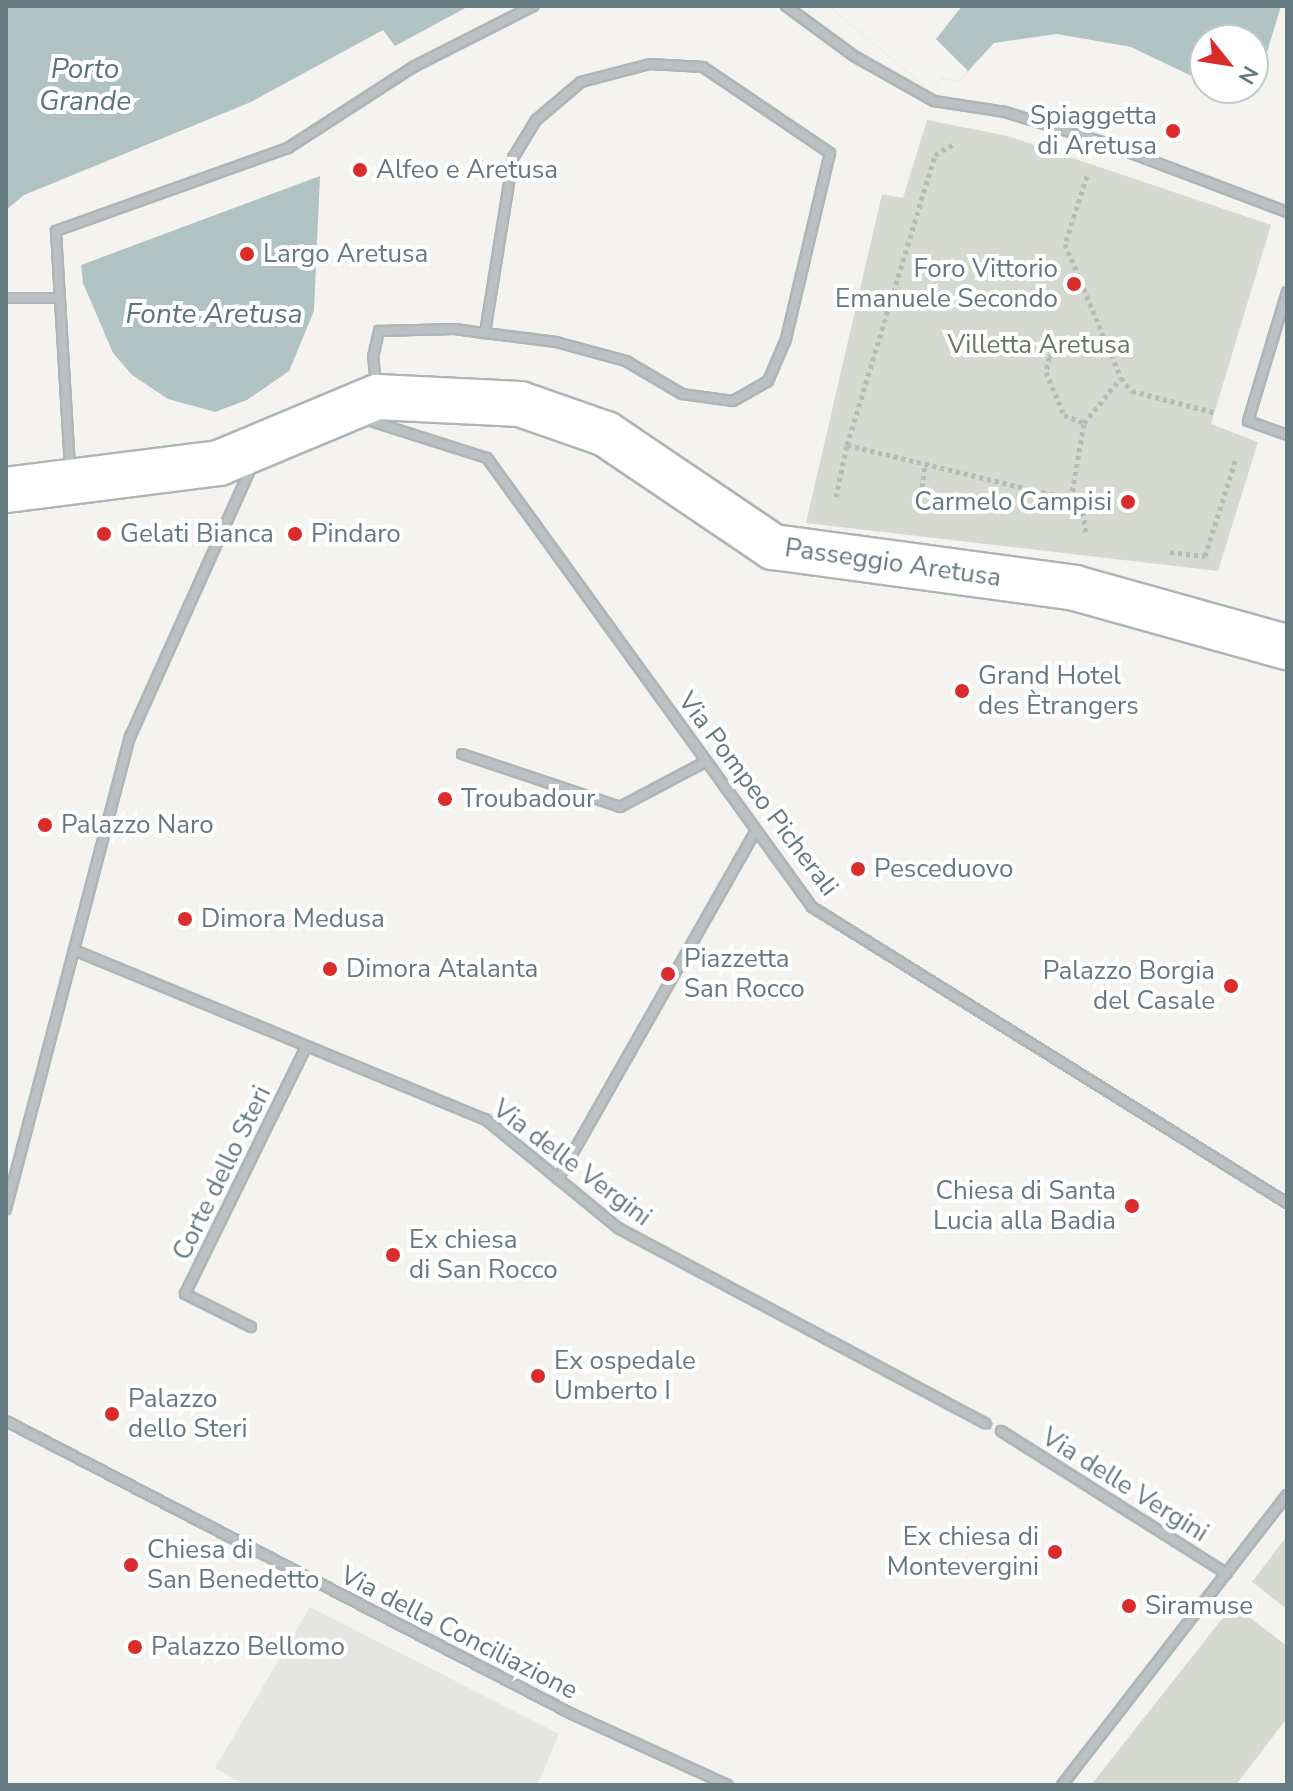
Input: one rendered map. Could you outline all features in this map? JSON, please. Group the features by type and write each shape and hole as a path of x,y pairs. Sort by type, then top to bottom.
{"street":[{"path":"485,333 513,158 536,120 581,82 650,64 703,67 830,153 786,339 768,381 733,401 682,394 626,361 570,346 485,333 379,331 359,404 296,428 259,450 219,463 40,485 56,298 56,231 288,148 413,67 533,6"},
{"path":"786,6 854,56 934,101 1005,112 1099,141 1287,212"},
{"path":"1287,292 1248,421 1287,435"},
{"path":"6,298 56,298"},
{"name":"Passeggio Aretusa","path":"359,404 520,404 606,434 773,547 1075,588 1287,647"},
{"name":"Via Pompeo Picherali","path":"359,404 487,458 602,613 703,763 812,907 1287,1203"},
{"path":"6,1209 10,1183 130,737 259,450"},
{"path":"462,754 620,807 703,763"},
{"path":"558,1179 756,830"},
{"name":"Via delle Vergini","path":"74,950 485,1119 618,1228 985,1423"},
{"name":"Corte dello Steri","path":"251,1327 185,1294 306,1047"},
{"name":"Via della Conciliazione","path":"6,1421 572,1714 728,1785"},
{"name":"Via delle Vergini","path":"1001,1431 1227,1574"},
{"path":"1062,1785 1287,1495"}],"path":[{"path":"835,504 847,445 935,155 1005,112"},
{"path":"1099,141 1065,244 1121,378 1132,391 1248,421 1205,556 1160,551"},
{"path":"1084,423 1064,415 1046,372 1049,357 1070,341 1112,353"},
{"path":"1071,499 1084,423 1121,378"},
{"path":"847,445 1071,499 1083,512 1086,544"},
{"path":"917,527 925,464"}],"shaded area":[{"path":"310,1607 559,1734 537,1785 245,1785 215,1768"}],"green space":[{"name":"Villetta Aretusa","path":"927,120 1008,136 1271,225 1211,424 1258,442 1218,571 806,523 882,194 903,198"},
{"path":"1287,1536 1287,1609 1252,1582"},
{"path":"1233,1605 1287,1646 1287,1718 1236,1785 1091,1785"}],"water":[{"name":"Porto Grande","path":"6,6 469,6 395,46 383,30 251,102 24,195 6,210"},
{"path":"829,6 1281,6 1269,45 1269,24 1189,24 1189,75 1131,47 1057,34 994,43 958,82 941,78 932,93"},
{"name":"Fonte Aretusa","path":"320,176 314,311 289,371 247,400 215,412 168,399 132,375 113,353 83,283 81,265"}],"pier":[{"path":"829,6 962,6 936,39 968,71 958,82 941,78 932,93"}],"tunnel":[{"path":"985,1423 1001,1431"}],"place":[{"name":"Spiaggetta di Aretusa","path":"1173,131"},
{"name":"Alfeo e Aretusa","path":"360,170"},
{"name":"Largo Aretusa","path":"247,254"},
{"name":"Foro Vittorio Emanuele Secondo","path":"1074,284"},
{"name":"Carmelo Campisi","path":"1128,502"},
{"name":"Gelati Bianca","path":"104,534"},
{"name":"Pindaro","path":"295,534"},
{"name":"Grand Hotel des Ètrangers","path":"962,691"},
{"name":"Troubadour","path":"445,799"},
{"name":"Palazzo Naro","path":"45,825"},
{"name":"Pesceduovo","path":"858,869"},
{"name":"Dimora Medusa","path":"185,919"},
{"name":"Dimora Atalanta","path":"330,969"},
{"name":"Piazzetta San Rocco","path":"668,974"},
{"name":"Palazzo Borgia del Casale","path":"1231,986"},
{"name":"Chiesa di Santa Lucia alla Badia","path":"1132,1206"},
{"name":"Ex chiesa di San Rocco","path":"393,1255"},
{"name":"Ex ospedale Umberto I","path":"538,1376"},
{"name":"Palazzo dello Steri","path":"112,1414"},
{"name":"Ex chiesa di Montevergini","path":"1055,1552"},
{"name":"Chiesa di San Benedetto","path":"131,1565"},
{"name":"Siramuse","path":"1129,1606"},
{"name":"Palazzo Bellomo","path":"135,1647"}]}
